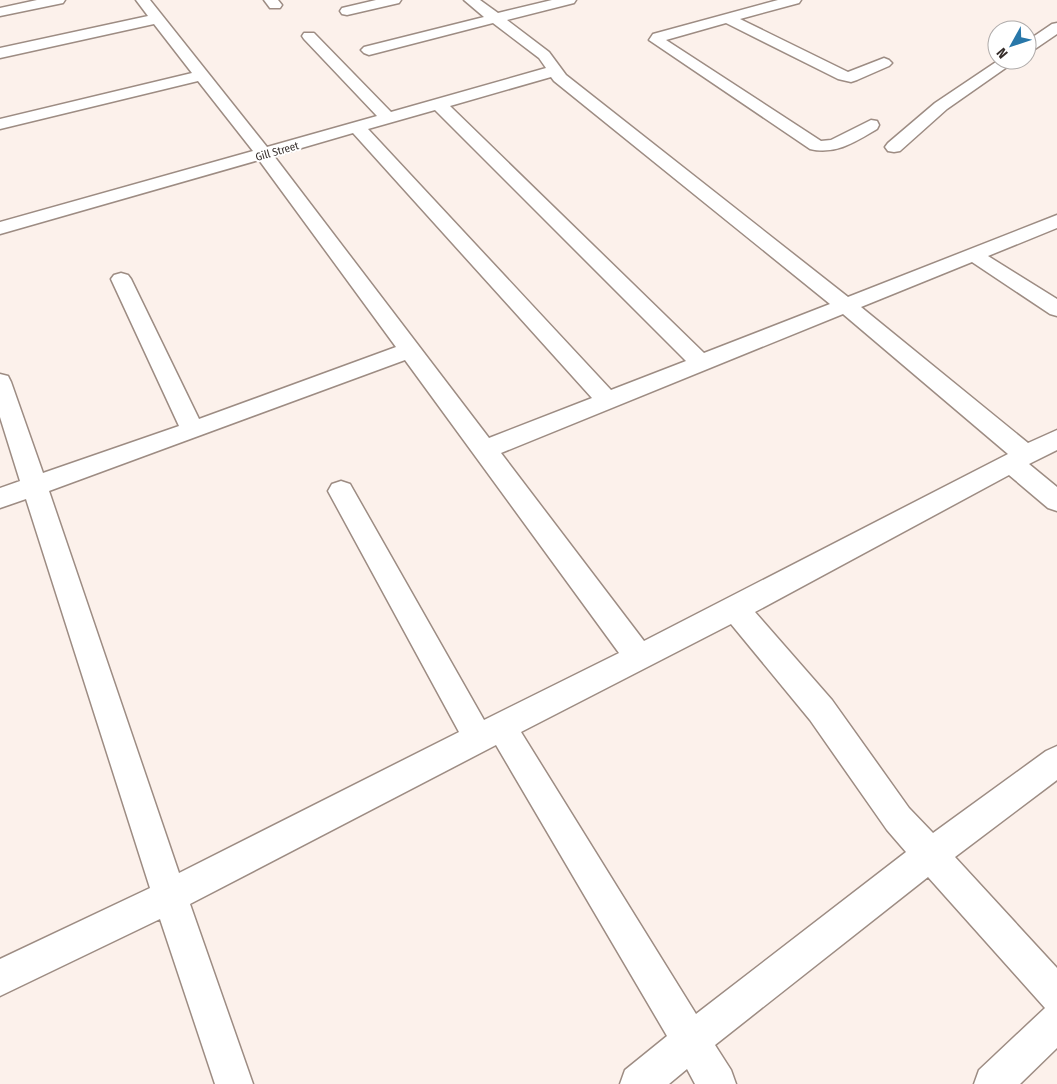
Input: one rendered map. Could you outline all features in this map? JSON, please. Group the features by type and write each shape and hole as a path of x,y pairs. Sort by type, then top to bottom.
{"street":[{"path":"0,12 58,0"},
{"path":"143,0 264,154 639,657"},
{"path":"347,11 394,0"},
{"path":"471,0 548,59 560,78 846,306 1018,459 1057,501"},
{"path":"369,50 569,0"},
{"path":"794,0 658,37 656,40 816,145 822,147 834,146 871,125"},
{"path":"727,18 844,76 851,77 884,63"},
{"path":"0,53 157,19"},
{"path":"1037,41 1057,27"},
{"path":"309,36 389,119"},
{"path":"894,147 941,106 994,70"},
{"name":"Gill Street","path":"0,228 554,71"},
{"path":"0,124 202,75"},
{"path":"439,104 701,363"},
{"path":"358,128 608,401"},
{"path":"484,450 1057,221"},
{"path":"974,254 1057,309"},
{"path":"121,279 193,430"},
{"path":"0,498 193,430 409,350"},
{"path":"0,382 234,1084"},
{"path":"0,978 170,896 735,609 1057,439"},
{"path":"341,491 490,732 717,1084"},
{"path":"735,609 821,710 898,819 1057,995"},
{"path":"640,1084 690,1042 929,854 1057,761"},
{"path":"993,1084 1057,1022"}]}
